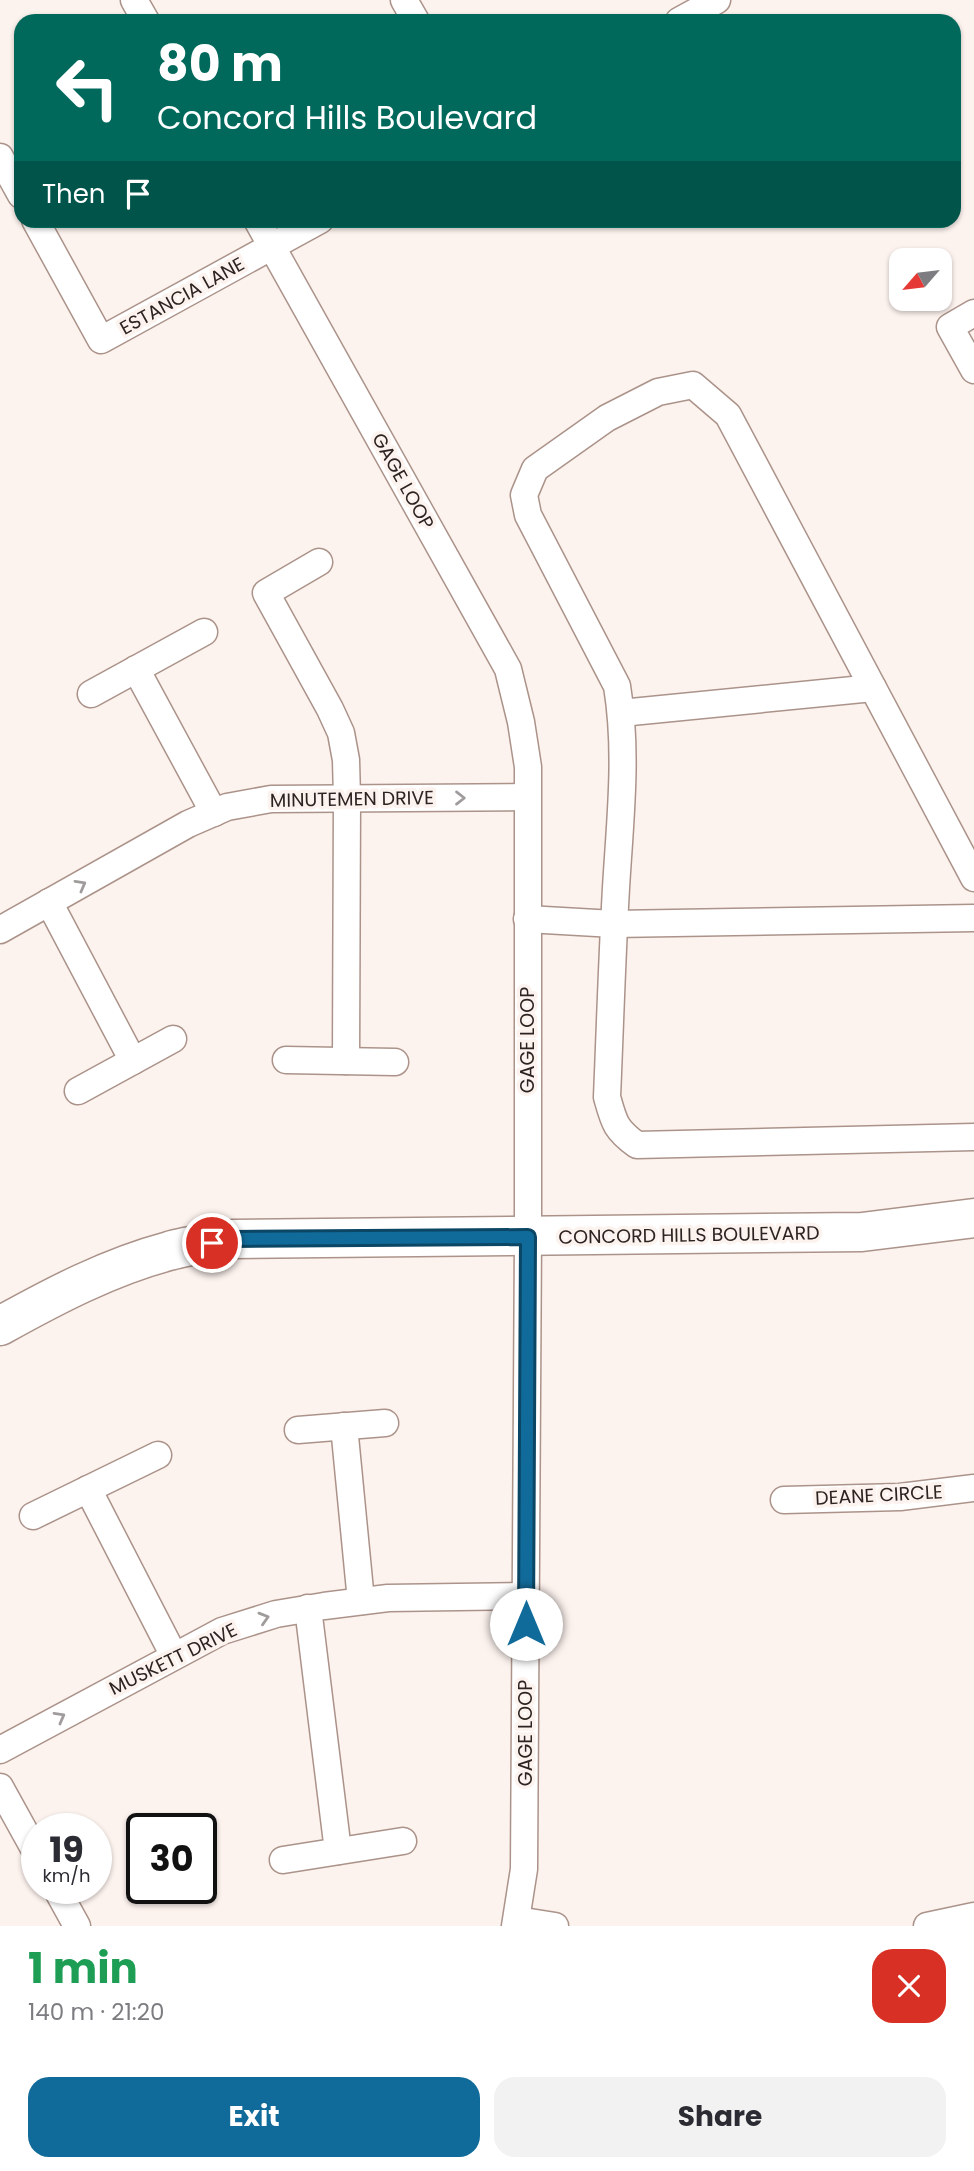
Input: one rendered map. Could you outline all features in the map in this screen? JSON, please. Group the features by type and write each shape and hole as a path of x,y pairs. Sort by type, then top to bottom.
{"street":[{"path":"691,14 716,0"},
{"path":"0,157 14,182"},
{"name":"ESTANCIA LANE","path":"39,228 101,340 272,247"},
{"name":"GAGE LOOP","path":"261,228 508,670 522,722 528,767 528,1237 524,1869 516,1923"},
{"path":"272,247 306,228"},
{"path":"974,313 950,327 974,370"},
{"path":"974,878 728,415 693,385 658,392 607,418 535,469 524,495 528,515 617,686 621,713 623,769 607,1097 614,1122 622,1134 637,1145 974,1137"},
{"path":"319,562 266,593 330,709 341,733 346,760 346,1061"},
{"path":"91,694 204,632"},
{"path":"136,669 214,813"},
{"path":"621,713 873,688"},
{"name":"MINUTEMEN DRIVE","path":"0,930 188,824 227,807 271,799 527,797"},
{"path":"49,902 133,1061"},
{"path":"527,919 614,924 974,918"},
{"path":"78,1091 173,1039"},
{"path":"286,1060 396,1062"},
{"name":"CONCORD HILLS BOULEVARD","path":"0,1326 112,1270 170,1251 233,1239 862,1232 974,1218"},
{"path":"298,1430 385,1423"},
{"path":"344,1426 361,1601"},
{"path":"33,1516 158,1455"},
{"name":"DEANE CIRCLE","path":"784,1500 900,1497 974,1488"},
{"path":"88,1489 174,1656"},
{"name":"MUSKETT DRIVE","path":"0,1750 222,1631 276,1614 388,1598 526,1597"},
{"path":"308,1608 338,1852"},
{"path":"0,1787 21,1825"},
{"path":"283,1860 403,1841"},
{"path":"65,1904 77,1926"},
{"path":"927,1926 974,1916"},
{"path":"516,1923 555,1926"}],"route":[{"path":"212,1243 233,1239 528,1237 526,1624"}]}
